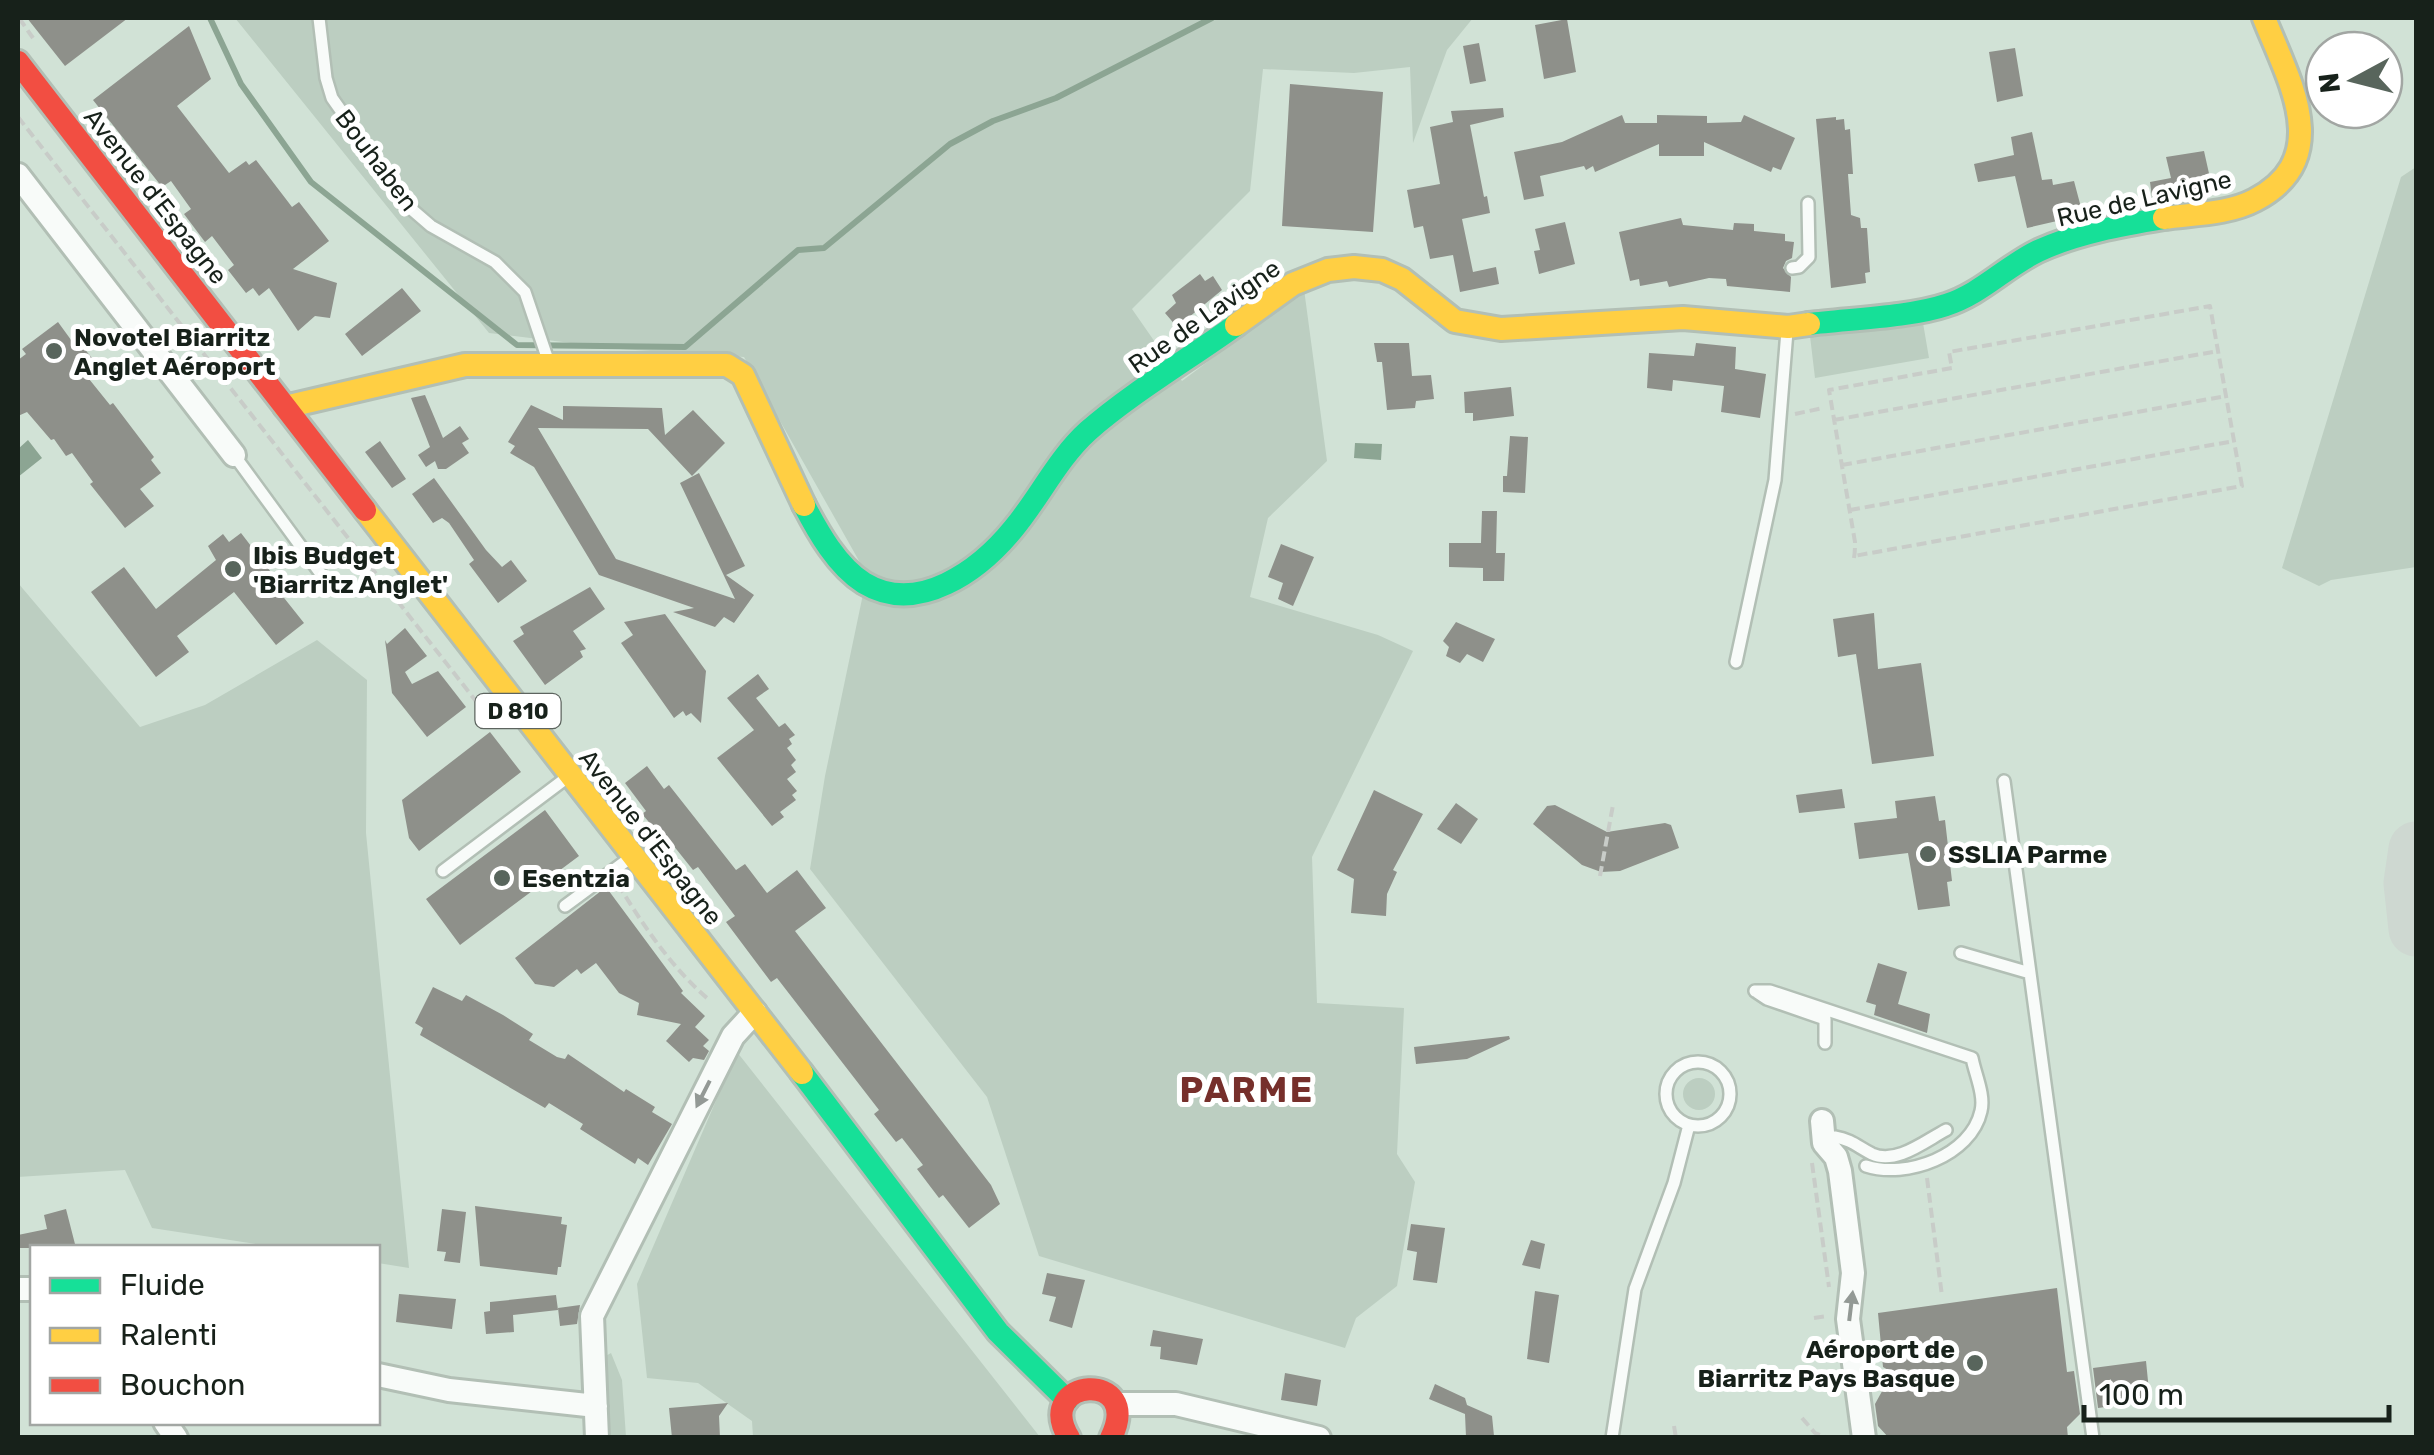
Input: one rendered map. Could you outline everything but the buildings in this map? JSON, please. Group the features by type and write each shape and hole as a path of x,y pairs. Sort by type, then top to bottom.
{"street":[{"name":"Rue de Lavigne","path":"285,407 465,365 727,365 743,375 819,533 860,580 882,592 905,595 933,590 966,574 994,552 1087,432 1293,284 1328,270 1382,270 1402,279 1455,321 1478,326 1547,328 1682,318 1788,327 1942,307 1974,295 2008,268 2039,251 2074,238 2254,201 2291,174 2303,132 2289,80 2264,18"},
{"name":"Avenue d'Espagne","path":"18,62 755,1012 998,1332 1067,1400"},
{"path":"18,175 234,455"},
{"path":"597,1438 592,1316 733,1036 755,1012"},
{"path":"1829,1129 1824,1143 1836,1157 1853,1273 1848,1319 1864,1438"},
{"path":"380,1375 449,1390 596,1406"},
{"path":"1069,1438 1061,1421 1067,1400 1088,1387 1106,1392 1116,1404 1118,1427 1111,1438"},
{"path":"1116,1404 1176,1404 1319,1438"}],"lane":[{"name":"Bouhaben","path":"318,18 332,98 382,174 431,226 494,262 526,292 549,362"},
{"path":"1792,268 1809,257 1808,203"},
{"path":"1736,662 1775,480 1788,327"},
{"path":"234,455 322,574"},
{"path":"443,872 569,776"},
{"path":"2004,780 2093,1438"},
{"path":"565,906 631,856"},
{"path":"1962,953 2030,973"},
{"path":"1825,1043 1825,1019 1756,992 1770,991 1972,1058 1982,1108 1973,1134 1956,1148 1903,1170 1883,1172 1866,1166"},
{"path":"1705,1062 1724,1076 1730,1100 1715,1121 1689,1125 1670,1110 1668,1082 1680,1066 1705,1062"},
{"path":"1612,1438 1635,1289 1674,1183 1689,1125"},
{"path":"1829,1129 1874,1155 1893,1158 1946,1130"}],"path":[{"path":"18,118 498,730"},
{"path":"2210,306 2226,396 2242,486 1854,557 1850,510 1829,390 1952,368 1949,352 2210,306"},
{"path":"1834,420 2218,351"},
{"path":"1842,465 2226,396"},
{"path":"1780,417 1823,408"},
{"path":"1850,510 2234,441"},
{"path":"1600,876 1613,805"},
{"path":"611,872 635,911 684,974 716,1006"},
{"path":"1812,1158 1830,1296"},
{"path":"1925,1163 1942,1296"},
{"path":"1814,1318 1832,1315"},
{"path":"1802,1418 1815,1434 1828,1438"},
{"path":"1674,1426 1676,1438"}],"shaded area":[{"path":"235,18 1473,18 1447,50 1413,143 1410,67 1354,73 1263,69 1250,191 1132,309 1182,381 1304,289 1327,461 1268,518 1250,597 1378,635 1413,651 1312,857 1317,1003 1404,1008 1397,1154 1415,1182 1397,1286 1356,1318 1345,1348 1039,1256 987,1097 810,869 867,575 744,357 620,349 489,333"},
{"path":"2416,167 2416,567 2331,580 2319,586 2282,568 2401,177"},
{"path":"1923,323 1929,358 1815,378 1810,336"},
{"path":"28,440 42,458 18,477 18,449"},
{"path":"1355,443 1382,444 1381,460 1354,458"},
{"path":"18,583 140,727 205,705 317,640 367,680 366,833 409,1268 380,1263 380,1245 263,1245 152,1228 125,1170 18,1177"},
{"path":"737,1052 1040,1437 753,1437 752,1421 698,1383 647,1378 637,1284"},
{"path":"1699,1078 1710,1083 1715,1094 1710,1105 1699,1110 1688,1105 1683,1094 1688,1083"},
{"path":"611,1353 622,1380 626,1437 609,1437 604,1357"}],"waterway":[{"path":"210,18 241,84 311,182 517,345 685,347 798,250 824,248 950,144 993,121 1056,98 1212,18"}],"taxiway":[{"path":"2416,849 2411,883 2416,929"}],"traffic: fast":[{"path":"1809,324 1898,315 1946,305 2026,257 2068,239 2164,218"},
{"path":"804,505 837,558 864,583 885,592 905,594 946,584 966,573 1000,544 1067,453 1088,431 1236,325"},
{"path":"802,1073 998,1332 1067,1400"}],"traffic: slow":[{"path":"2164,218 2245,205 2279,183 2294,163 2300,141 2299,117 2264,18"},
{"path":"1236,325 1293,284 1328,270 1354,267 1382,270 1402,279 1455,321 1501,329 1683,318 1788,327 1809,324"},
{"path":"285,407 465,365 727,365 743,375 804,505"},
{"path":"365,510 802,1073"}],"traffic: jam":[{"path":"18,62 365,510"},
{"path":"1069,1438 1062,1418 1065,1403 1075,1393 1089,1389 1114,1400 1117,1416 1111,1438"}],"place":[{"name":"Novotel Biarritz Anglet Aéroport","path":"54,351"},
{"name":"Ibis Budget 'Biarritz Anglet'","path":"233,569"},
{"name":"SSLIA Parme","path":"1928,854"},
{"name":"Esentzia","path":"502,878"},
{"name":"Aéroport de Biarritz Pays Basque","path":"1975,1363"}],"district":[{"name":"PARME","path":"1247,1090"}]}
